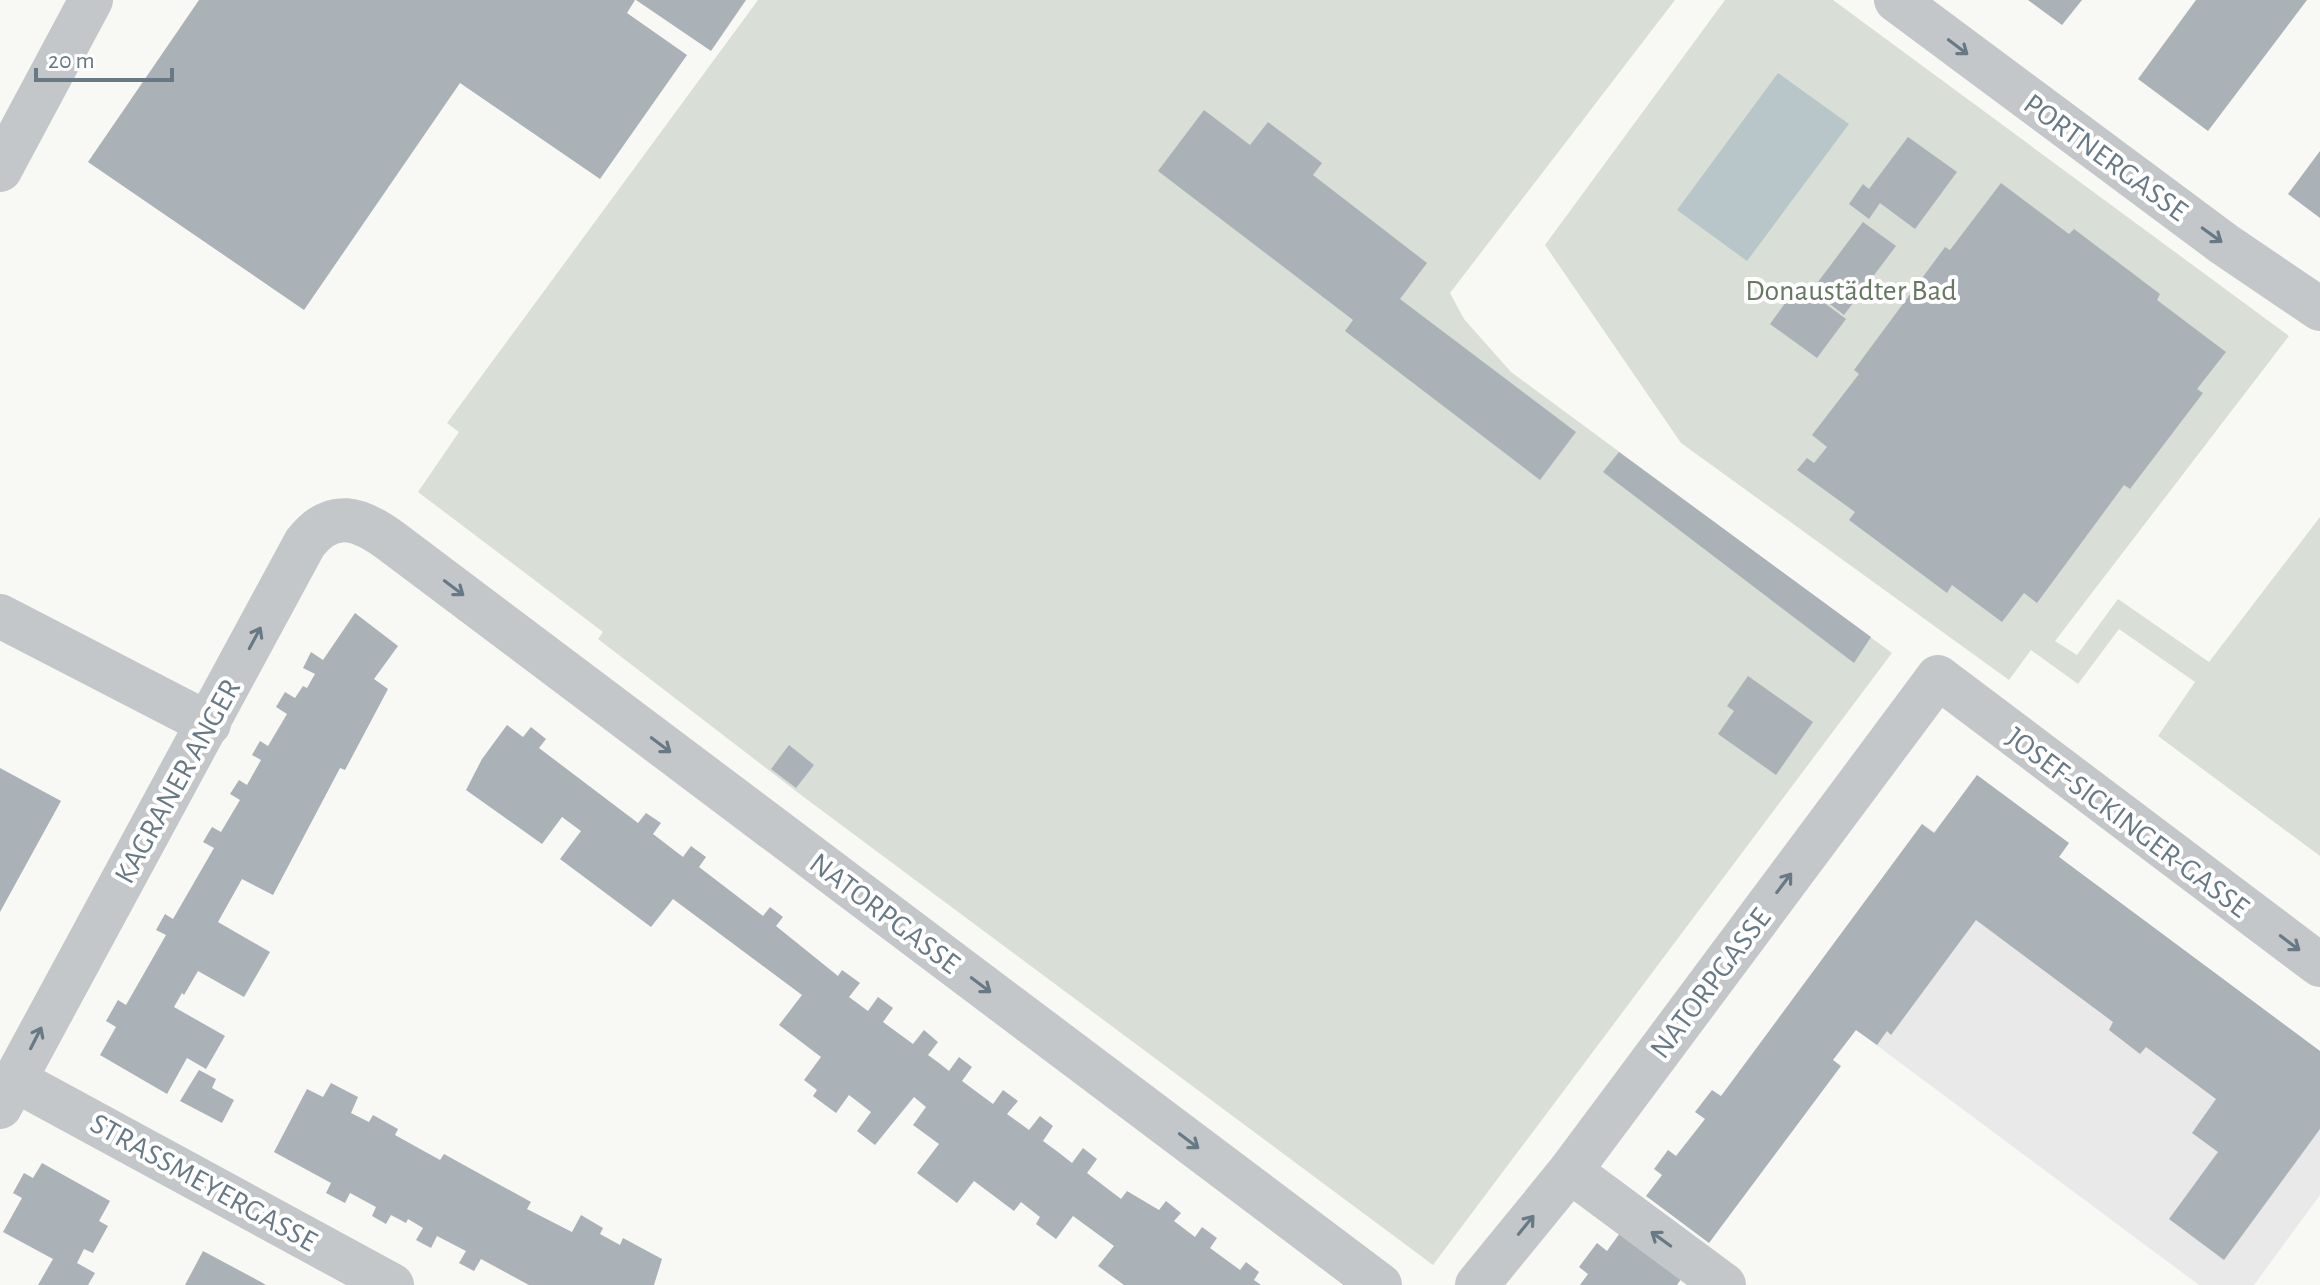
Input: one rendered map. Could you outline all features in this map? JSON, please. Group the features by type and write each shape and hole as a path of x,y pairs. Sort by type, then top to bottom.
{"street":[{"path":"0,170 91,0"},
{"name":"PORTNERGASSE","path":"1896,0 2224,244 2320,309"},
{"name":"KAGRANER ANGER","path":"8,1094 305,543 317,528 339,520 355,521 391,541"},
{"name":"NATORPGASSE","path":"391,541 1380,1285"},
{"path":"0,616 209,724"},
{"name":"NATORPGASSE","path":"1477,1285 1570,1171 1938,677"},
{"name":"JOSEF-SICKINGER-GASSE","path":"1938,677 2320,965"},
{"name":"STRASSMEYERGASSE","path":"8,1094 392,1285"},
{"path":"1570,1171 1724,1285"}],"shaded area":[{"path":"1778,73 1849,124 1747,261 1677,210"},
{"path":"1977,775 2069,843 2059,857 2320,1051 2320,1195 2254,1285 2199,1285 1801,989 1922,824 1935,832"}],"green space":[{"path":"758,0 1675,0 1450,293 1464,319 1511,372 1892,653 1433,1265 805,798 598,639 603,632 418,492 459,432 447,423"},
{"name":"Donaustädter Bad","path":"1725,0 1833,0 2289,336 2055,641 2077,655 2118,599 2209,662 2320,517 2320,856 2158,736 2195,682 2119,629 2078,684 2031,650 2009,680 1681,443 1545,245"}],"building":[{"path":"199,0 635,0 627,13 687,55 600,179 460,83 304,310 88,162"},
{"path":"636,0 746,0 711,51"},
{"path":"2028,0 2082,0 2062,25"},
{"path":"2196,0 2307,0 2208,131 2138,79"},
{"path":"1204,110 1250,145 1268,122 1322,163 1313,175 1427,263 1400,299 1576,432 1540,480 1345,331 1353,320 1158,171"},
{"path":"1908,137 1957,172 1915,229 1880,203 1869,219 1849,204 1863,184 1869,189"},
{"path":"2320,151 2320,218 2288,194"},
{"path":"2001,183 2069,234 2074,229 2160,294 2157,300 2226,352 2197,389 2203,393 2130,489 2124,485 2037,603 2024,593 2002,622 1952,585 1947,593 1849,520 1855,512 1797,470 1807,458 1814,463 1827,447 1812,435 1859,374 1854,370 1945,247 1950,250"},
{"path":"1863,222 1896,246 1844,315 1812,290"},
{"path":"1799,284 1846,319 1817,358 1770,324"},
{"path":"1619,452 1871,637 1854,663 1603,472"},
{"path":"355,613 398,646 374,679 388,689 345,770 340,768 273,895 242,879 218,922 270,952 244,997 198,971 184,995 182,993 174,1007 225,1036 206,1069 187,1058 167,1094 100,1055 116,1027 106,1021 118,1000 126,1005 166,935 156,930 165,914 173,919 214,848 203,842 212,827 221,832 240,800 230,794 239,780 247,785 261,760 252,755 260,741 268,746 287,714 276,707 285,692 295,698 303,686 307,688 315,674 303,668 311,652 323,660"},
{"path":"1748,676 1813,722 1776,775 1718,734 1734,711 1727,706"},
{"path":"507,725 523,737 531,727 546,739 539,748 638,823 646,813 661,823 653,834 683,857 691,846 706,857 699,867 763,916 770,907 783,917 776,926 838,976 842,970 860,983 849,997 868,1011 878,997 893,1008 883,1022 913,1044 924,1030 938,1042 928,1055 949,1071 959,1057 972,1067 962,1081 993,1104 1003,1090 1018,1101 1007,1114 1029,1130 1040,1116 1053,1126 1043,1141 1072,1163 1083,1148 1097,1159 1087,1173 1121,1199 1127,1191 1159,1210 1166,1201 1181,1213 1174,1221 1195,1237 1202,1227 1217,1238 1210,1248 1240,1270 1246,1262 1259,1272 1254,1280 1261,1285 1124,1285 1098,1266 1114,1246 1073,1216 1056,1239 1036,1224 1040,1217 1021,1202 1014,1211 974,1181 957,1203 917,1173 939,1144 913,1125 926,1107 914,1097 875,1145 857,1131 871,1112 849,1095 836,1113 813,1096 817,1090 804,1080 821,1057 779,1025 802,995 673,899 651,927 560,859 581,831 562,817 542,844 466,790 482,759"},
{"path":"789,745 814,765 796,788 771,769"},
{"path":"0,768 61,801 0,912"},
{"path":"1977,775 2069,843 2059,857 2320,1051 2320,1129 2224,1260 2169,1219 2218,1152 2192,1133 2216,1099 2146,1047 2140,1054 2109,1030 2113,1022 1976,920 1891,1035 1887,1031 1877,1045 1856,1030 1833,1060 1841,1066 1709,1243 1646,1196 1662,1175 1654,1169 1668,1150 1676,1156 1705,1119 1695,1112 1712,1090 1721,1096 1922,824 1934,833"},
{"path":"199,1070 216,1079 212,1088 234,1100 222,1123 180,1101"},
{"path":"331,1083 358,1097 351,1113 369,1122 373,1115 398,1129 395,1135 440,1160 444,1154 531,1202 527,1209 572,1232 581,1215 603,1228 600,1234 620,1245 623,1238 662,1259 654,1285 529,1285 481,1259 474,1271 459,1263 466,1251 437,1236 431,1248 416,1240 423,1228 408,1219 406,1223 391,1215 386,1224 372,1216 376,1207 350,1193 345,1203 326,1193 331,1183 274,1152 307,1089 323,1097"},
{"path":"42,1163 110,1201 99,1221 108,1226 93,1253 84,1249 77,1263 95,1273 88,1285 38,1285 53,1259 3,1232 22,1198 13,1193 24,1173 33,1178"},
{"path":"1620,1233 1681,1279 1677,1285 1580,1285 1588,1274 1579,1267 1597,1243 1607,1251"},
{"path":"203,1251 261,1282 266,1285 185,1285"}]}
